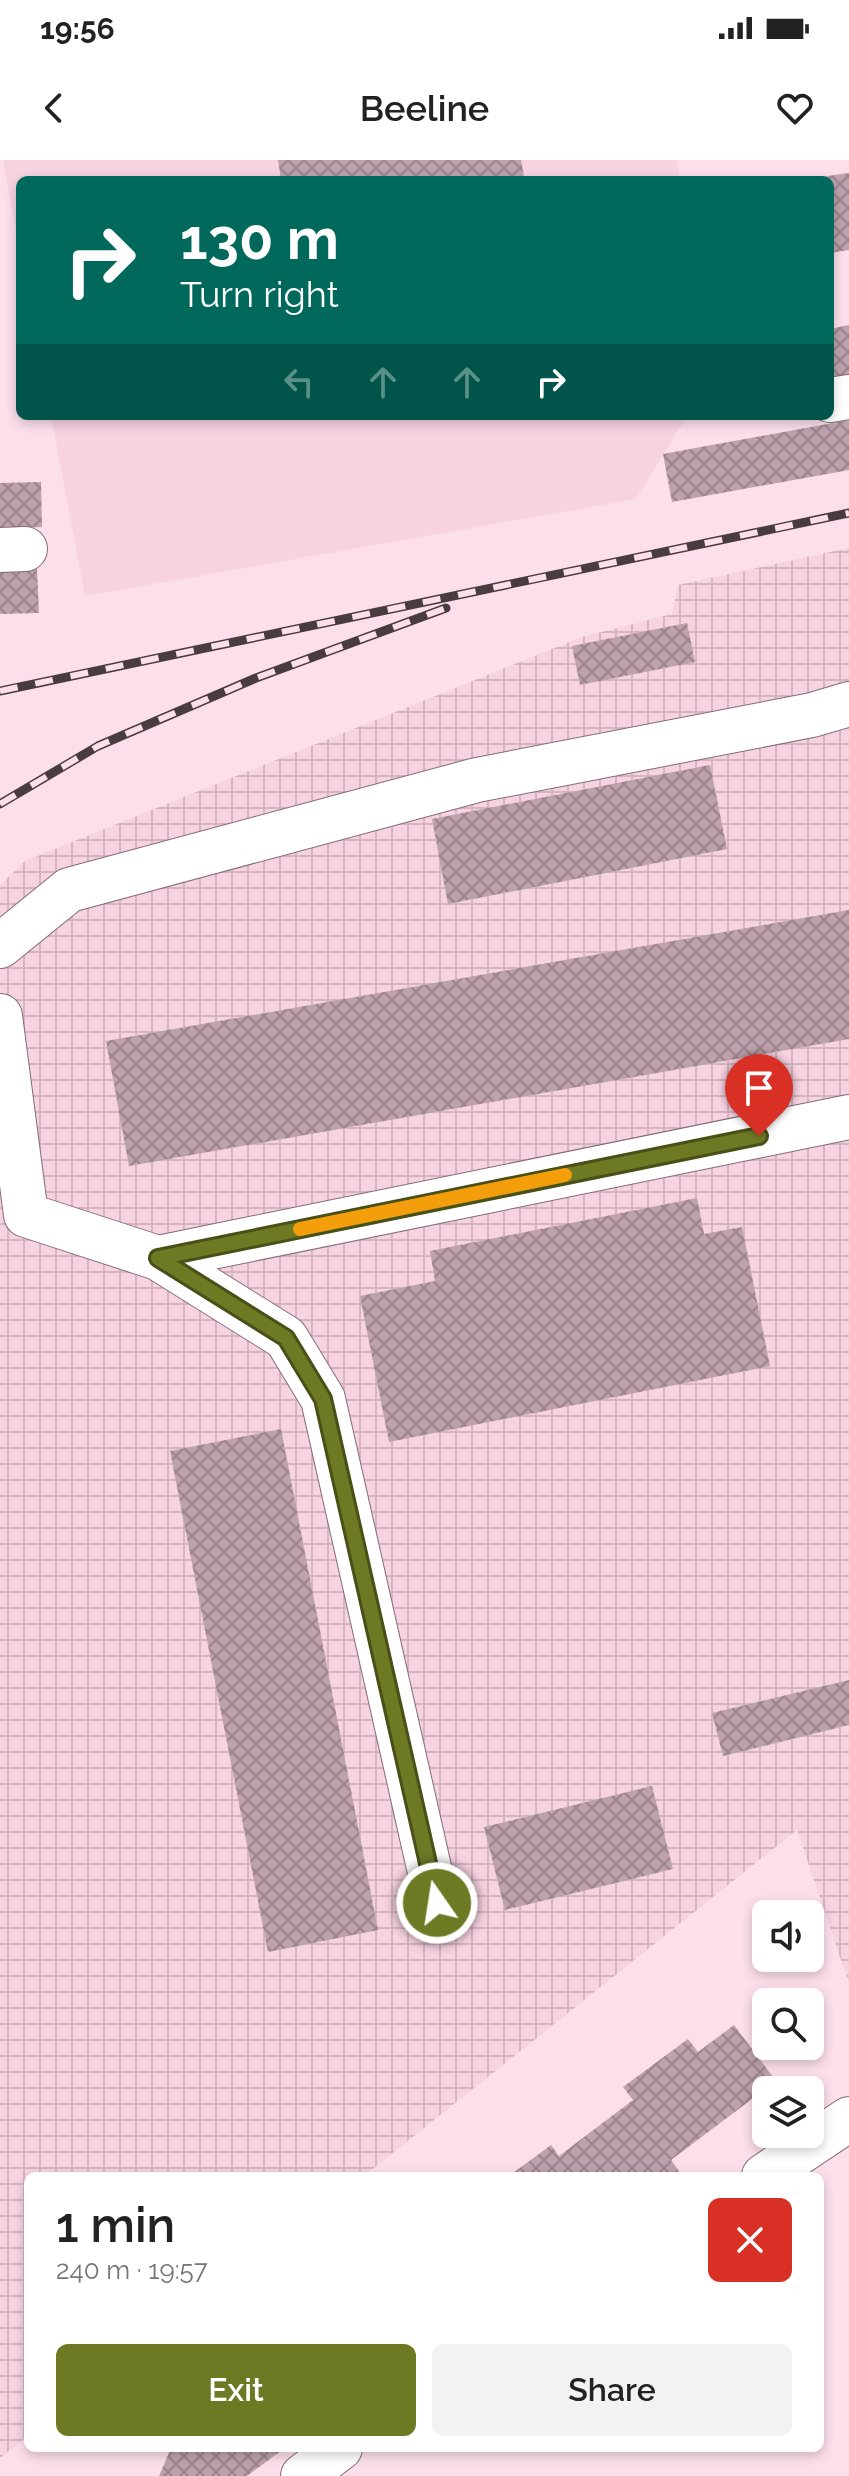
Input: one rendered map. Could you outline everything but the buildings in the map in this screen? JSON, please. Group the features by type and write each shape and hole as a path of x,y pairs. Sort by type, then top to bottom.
{"lane":[{"path":"0,946 69,890 477,780 812,715 849,704"},
{"path":"0,1016 26,1215 158,1258 286,1338 323,1399 437,1903"},
{"path":"158,1258 849,1117"},
{"path":"770,2172 849,2119"},
{"path":"303,2476 335,2452"}],"shaded area":[{"path":"3,160 677,160 679,176 16,176 16,230"},
{"path":"52,420 685,420 636,499 85,596"},
{"path":"849,548 849,1984 824,1910 824,1900 821,1900 797,1830 369,2172 24,2172 24,2439 0,2458 0,885 25,861 582,637 672,614 678,585"}],"railway":[{"path":"0,691 849,513"},
{"path":"0,804 98,746 256,678 446,608"}],"slow traffic":[{"path":"300,1229 565,1175"}],"route":[{"path":"437,1903 323,1399 286,1338 158,1258 759,1136"}]}
